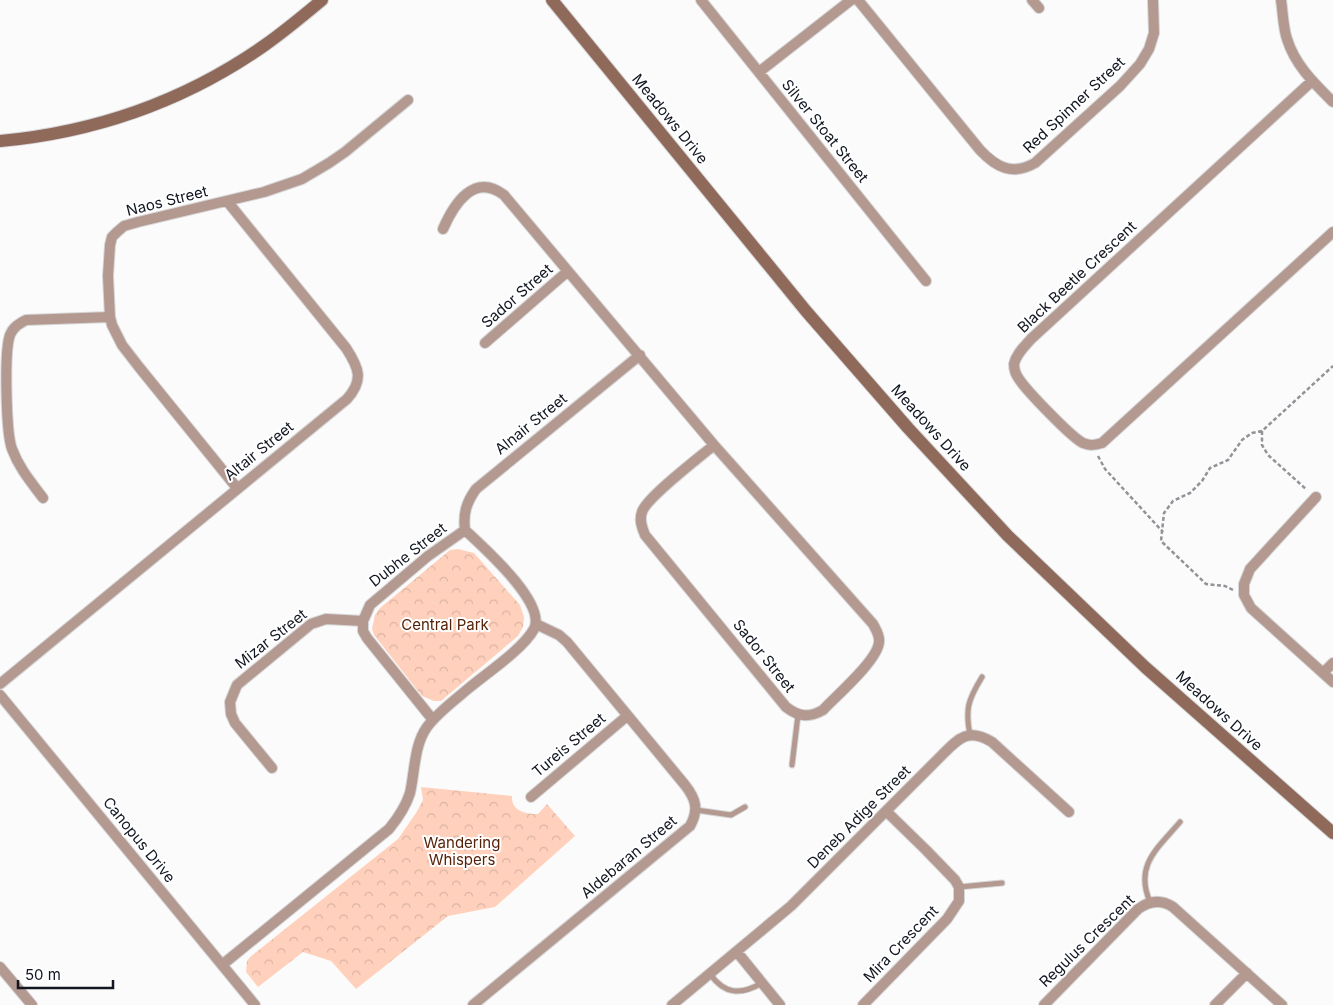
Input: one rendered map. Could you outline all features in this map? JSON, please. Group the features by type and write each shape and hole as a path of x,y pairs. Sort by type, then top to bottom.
{"street":[{"path":"0,141 64,133 117,119 185,93 266,45 322,0"},
{"name":"Meadows Drive","path":"552,0 806,310 908,428 1008,536 1145,667 1333,833"},
{"name":"Silver Stoat Street","path":"701,0 926,281"},
{"path":"759,72 851,0"},
{"name":"Red Spinner Street","path":"858,0 980,150 997,166 1017,170 1027,168 1035,163 1120,86 1140,64 1149,49 1154,34 1153,0"},
{"path":"1281,0 1286,37 1289,45 1300,66 1333,102"},
{"name":"Black Beetle Crescent","path":"1094,445 1081,442 1071,435 1019,379 1014,364 1020,351 1312,81"},
{"name":"Naos Street","path":"238,488 122,345 110,318 108,258 112,238 124,226 282,186 316,171 345,152 408,100"},
{"name":"Sador Street","path":"443,229 452,209 474,189 482,187 497,190 504,195 714,445 873,624 879,634 878,649 874,657 823,710 814,715 798,715 786,707 645,535 642,528 641,513 650,499 714,445"},
{"name":"Altair Street","path":"0,684 347,399 357,386 359,377 346,348 227,201"},
{"path":"1094,445 1102,444 1333,232"},
{"name":"Sador Street","path":"485,343 568,271"},
{"path":"43,498 23,470 9,441 7,429 7,382 8,342 10,336 19,324 26,320 110,318"},
{"name":"Alnair Street","path":"466,530 464,517 466,507 476,489 640,355"},
{"path":"1316,497 1250,569 1244,584 1244,595 1252,608 1333,682"},
{"name":"Dubhe Street","path":"363,621 370,605 428,556 466,530 500,563 523,591 534,612 536,624"},
{"name":"Mizar Street","path":"272,768 235,723 231,714 230,702 237,685 311,624 326,619 363,621"},
{"path":"363,621 363,630 367,638 433,720"},
{"path":"222,965 389,829 403,809 410,794 419,743 424,732 433,720 457,698 518,648 536,624"},
{"name":"Aldebaran Street","path":"473,1005 690,826 696,810 692,794 567,642 559,635 536,624"},
{"path":"1323,673 1333,663"},
{"name":"Canopus Drive","path":"0,695 255,1005"},
{"name":"Tureis Street","path":"531,796 627,716"},
{"path":"970,735 984,737 992,742 1068,812"},
{"name":"Deneb Adige Street","path":"672,1005 791,906 957,741 964,736 970,735"},
{"path":"886,811 955,880 959,887"},
{"name":"Mira Crescent","path":"863,1005 947,919 958,901 959,887"},
{"name":"Regulus Crescent","path":"1044,1005 1138,909 1150,902 1164,902 1173,907 1282,1005"},
{"path":"737,952 780,1005"},
{"path":"0,966 32,1005"},
{"path":"1215,1005 1246,973"}],"lane":[{"path":"970,735 967,706 971,695 982,677"},
{"path":"792,766 798,715"},
{"path":"696,810 731,815 745,807"},
{"path":"1150,902 1146,892 1145,867 1151,856 1180,822"},
{"path":"959,887 1002,883"},
{"path":"710,974 715,981 726,989 736,992 746,991 762,983"}],"path":[{"path":"1244,595 1225,586 1206,584 1161,541 1164,513 1173,501 1190,493 1202,481 1210,468 1228,460 1242,440 1252,433 1262,431 1333,366"},
{"path":"1262,431 1262,445 1268,455 1316,497"},
{"path":"1094,445 1105,469 1163,532"}],"green space":[{"name":"Central Park","path":"458,549 474,553 520,605 524,617 523,627 518,636 441,701 434,701 422,696 374,635 372,629 375,615 380,608 450,550"},
{"name":"Wandering Whispers","path":"421,787 512,796 514,805 520,811 529,813 538,814 547,804 575,836 495,907 448,916 356,989 331,961 303,952 258,987 246,972 247,961 250,957 398,839 423,800"}]}
